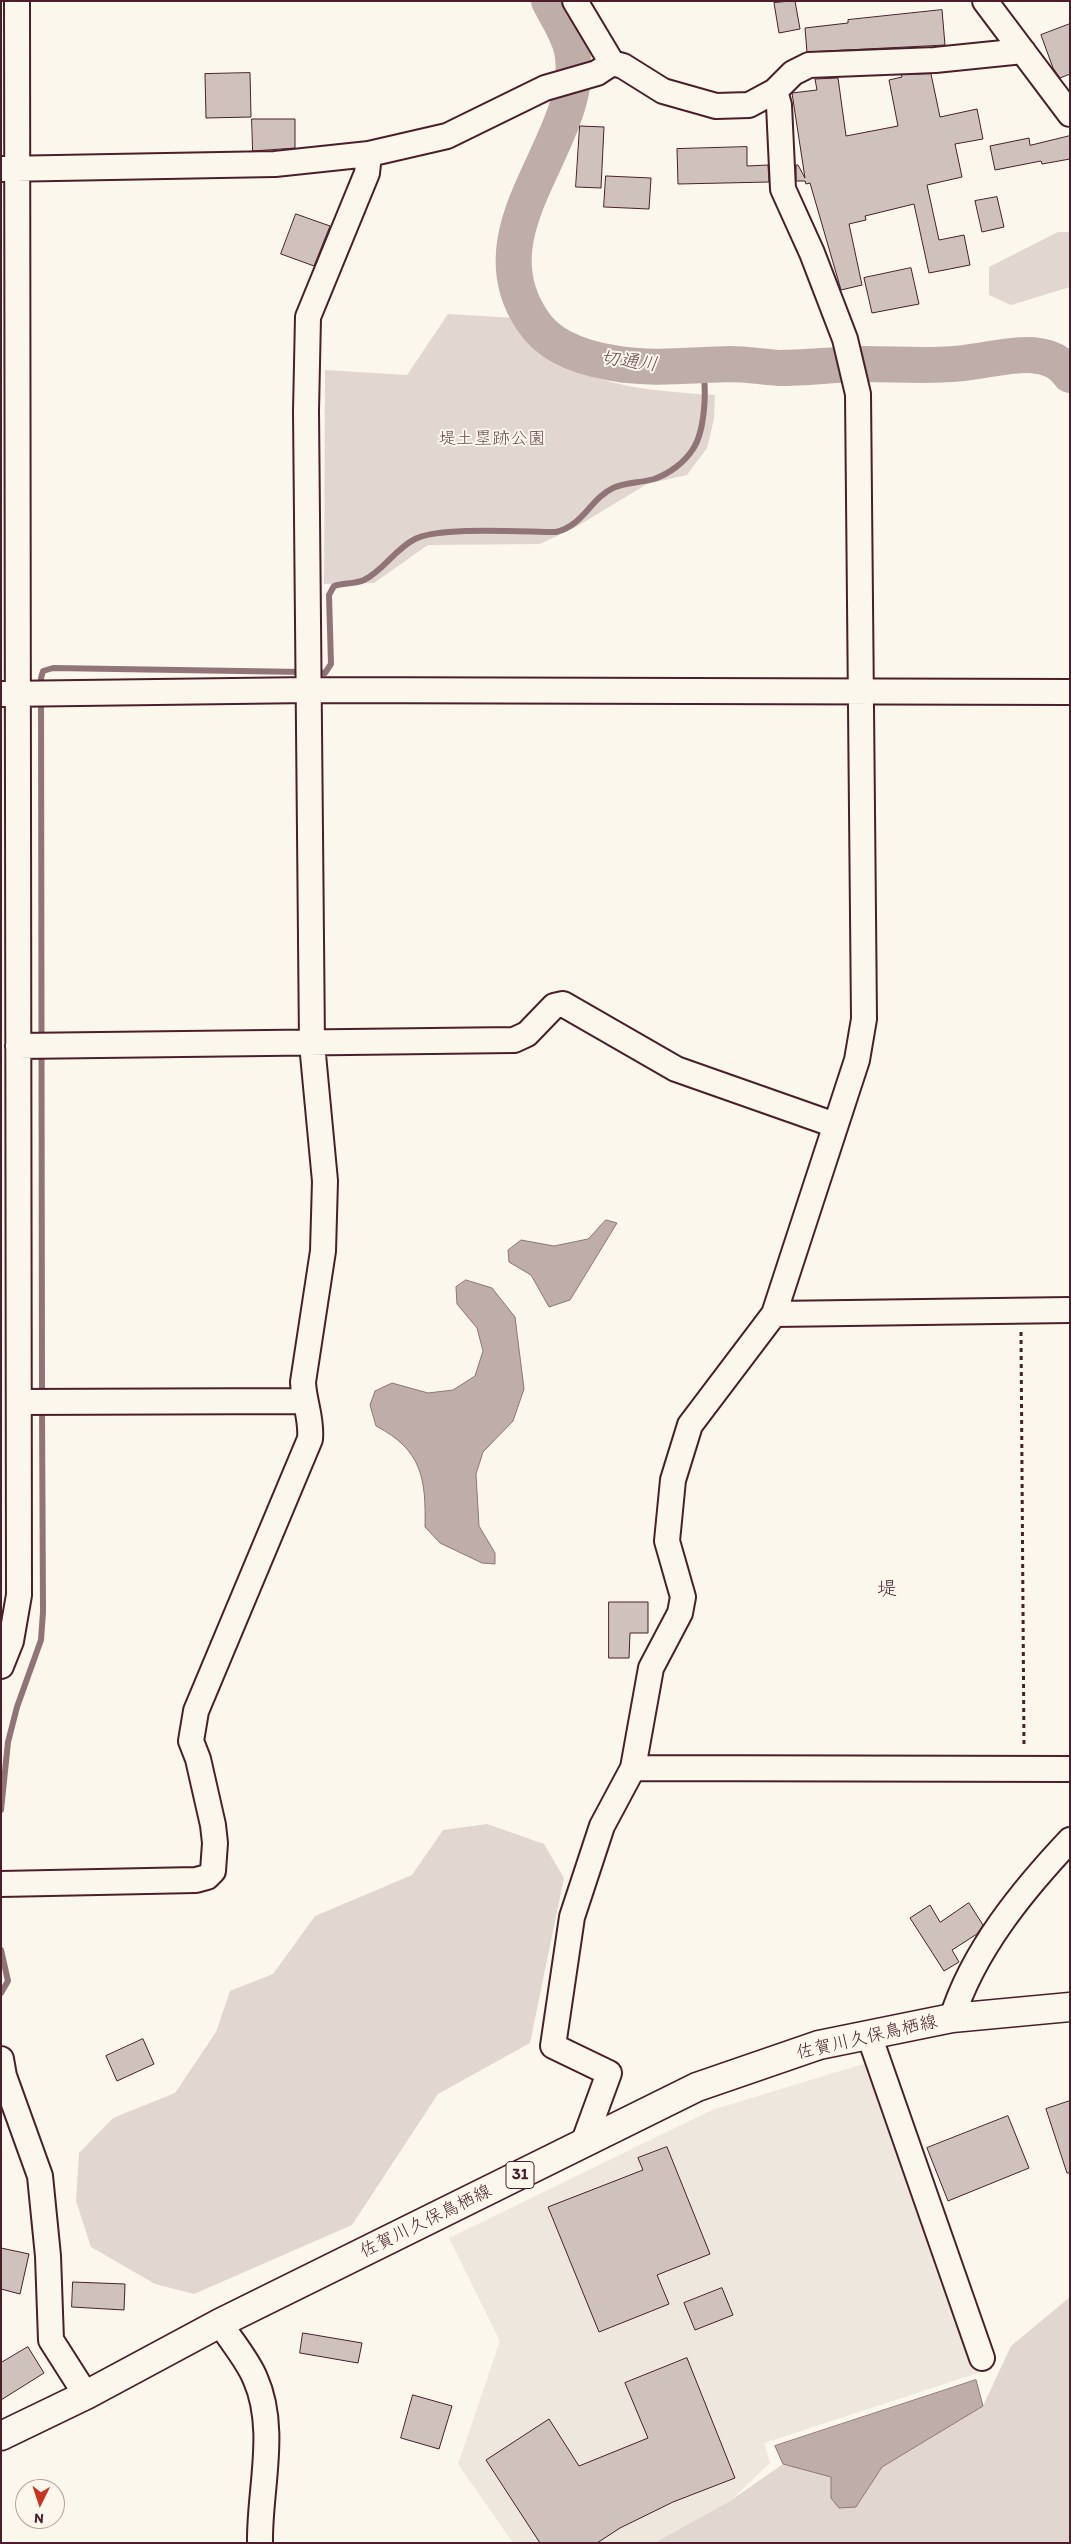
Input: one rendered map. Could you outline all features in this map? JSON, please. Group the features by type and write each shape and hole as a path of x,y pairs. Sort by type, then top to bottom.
{"main road":[{"name":"佐賀川久保鳥栖線","path":"1,2436 86,2395 220,2323 697,2087 819,2045 952,2018 1070,2007"}],"street":[{"path":"1,1666 14,1626 19,1595 19,1402 10,1199 18,1046 10,694 9,169 17,1"},
{"path":"575,1 604,68"},
{"path":"986,1 1070,114"},
{"path":"9,169 275,164 369,154 447,136 545,88 604,68 623,66 663,91 716,106 749,105 775,91 793,73 809,66 934,60 1023,51"},
{"path":"583,2144 609,2074 553,2046 572,1917 602,1826 633,1768 651,1668 680,1613 683,1597 667,1541 673,1480 690,1426 774,1314 857,1060 864,1020 858,394 845,339 812,253 783,189 779,105 775,91"},
{"path":"2,1884 196,1880 207,1877 214,1870 215,1843 213,1824 198,1760 191,1741 196,1711 310,1439 311,1422 304,1401 307,1347 322,1251 325,1181 312,1044 308,317 367,173 369,154"},
{"path":"10,694 310,690 1070,692"},
{"path":"18,1046 312,1044 514,1040 527,1034 554,1006 563,1004 574,1008 676,1069 835,1125"},
{"path":"774,1314 1070,1310"},
{"path":"19,1402 304,1401"},
{"path":"633,1768 1070,1769"},
{"path":"952,2018 959,1997 996,1930 1037,1875 1070,1840"},
{"path":"869,2035 982,2358"},
{"path":"1,2059 4,2076 40,2176 48,2256 51,2340 86,2395"},
{"path":"220,2323 255,2378 263,2401 266,2428 260,2543"}],"path":[{"path":"1020,1311 1024,1769"}],"shaded area":[{"path":"606,1220 617,1223 570,1300 549,1307 531,1275 509,1262 508,1250 521,1240 554,1246 588,1239"},
{"path":"466,1280 492,1288 515,1317 524,1389 513,1421 483,1452 476,1474 479,1526 495,1553 495,1564 482,1563 440,1543 425,1527 424,1494 418,1467 403,1445 376,1426 370,1405 375,1391 392,1383 428,1393 453,1390 475,1376 483,1351 477,1328 457,1304 456,1287"},
{"path":"873,2061 981,2372 764,2443 770,2463 730,2501 654,2543 513,2543 458,2464 500,2341 449,2238 712,2110"},
{"path":"976,2380 983,2406 882,2467 856,2507 839,2508 831,2498 831,2477 783,2464 775,2446"}],"green space":[{"path":"1058,232 1070,232 1070,287 1011,305 989,295 989,267"},
{"name":"堤土塁跡公園","path":"448,314 517,318 540,345 559,359 600,379 646,389 715,395 714,419 707,448 687,475 647,484 576,527 540,544 428,545 374,583 324,584 325,370 407,375"},
{"path":"487,1824 544,1844 564,1878 530,2043 438,2094 352,2225 194,2294 155,2284 91,2247 76,2201 79,2153 113,2118 175,2093 216,2032 230,1991 273,1974 315,1916 412,1875 443,1830"},
{"path":"1070,2297 1070,2543 654,2543 730,2501 783,2464 831,2477 856,2507 882,2467 983,2406 1011,2346"}],"building":[{"path":"795,1 800,29 779,33 774,3"},
{"path":"942,10 945,45 807,52 805,28 848,23 848,20"},
{"path":"1070,24 1070,74 1060,78 1053,68 1041,35"},
{"path":"250,73 251,117 206,118 205,74"},
{"path":"931,74 940,117 977,109 983,139 955,144 962,177 927,185 939,240 964,235 970,265 929,273 914,204 865,216 866,220 849,224 862,285 841,290 810,183 806,184 805,181 796,181 796,165 798,165 805,178 792,93 817,90 815,79 838,78 846,136 898,126 889,80 902,77 901,75"},
{"path":"252,119 295,119 295,148 253,151"},
{"path":"580,126 604,127 601,188 576,187"},
{"path":"1070,136 1070,159 1042,164 1041,161 995,170 990,146 1029,138 1030,145"},
{"path":"747,147 747,166 768,165 769,182 678,184 677,149"},
{"path":"606,176 651,178 649,209 604,207"},
{"path":"997,197 1004,227 982,232 975,201"},
{"path":"296,214 330,226 314,266 281,254"},
{"path":"911,268 919,304 872,313 864,278"},
{"path":"609,1602 648,1602 648,1633 630,1633 629,1658 609,1658"},
{"path":"969,1903 983,1925 977,1934 952,1950 959,1962 944,1971 910,1918 930,1905 940,1922"},
{"path":"143,2039 154,2064 117,2081 106,2056"},
{"path":"1070,2101 1070,2173 1067,2173 1046,2109"},
{"path":"1008,2116 1029,2168 948,2201 927,2148"},
{"path":"667,2147 710,2254 657,2275 669,2304 599,2332 548,2207 643,2170 638,2158"},
{"path":"1,2248 29,2254 20,2294 1,2289"},
{"path":"73,2282 125,2284 124,2310 72,2307"},
{"path":"722,2288 733,2315 695,2330 684,2303"},
{"path":"303,2333 362,2343 358,2363 300,2353"},
{"path":"28,2347 44,2373 1,2400 1,2363"},
{"path":"687,2358 735,2478 673,2502 620,2528 597,2543 540,2543 486,2460 549,2419 579,2466 648,2438 625,2383"},
{"path":"413,2395 452,2406 439,2449 401,2438"}],"waterway":[{"name":"切通川","path":"549,1 570,43 573,83 564,116 521,216 514,251 516,285 532,320 547,337 567,350 578,354 628,365 742,364 779,368 854,364 940,365 1035,355 1049,358 1070,375"},
{"path":"313,672 325,673 331,664 329,595 334,586 364,580 371,576 401,548 415,539 443,532 462,531 556,532 566,529 573,524 598,499 613,488 654,479 676,467 693,449 703,420 705,396 701,366"},
{"path":"42,1397 41,678 43,671 53,668 303,672"},
{"path":"1,1810 8,1742 17,1707 41,1640 43,1612 42,1407"},
{"path":"1,1950 8,1981 1,1993"}],"district":[{"name":"堤","path":"887,1590"}]}
